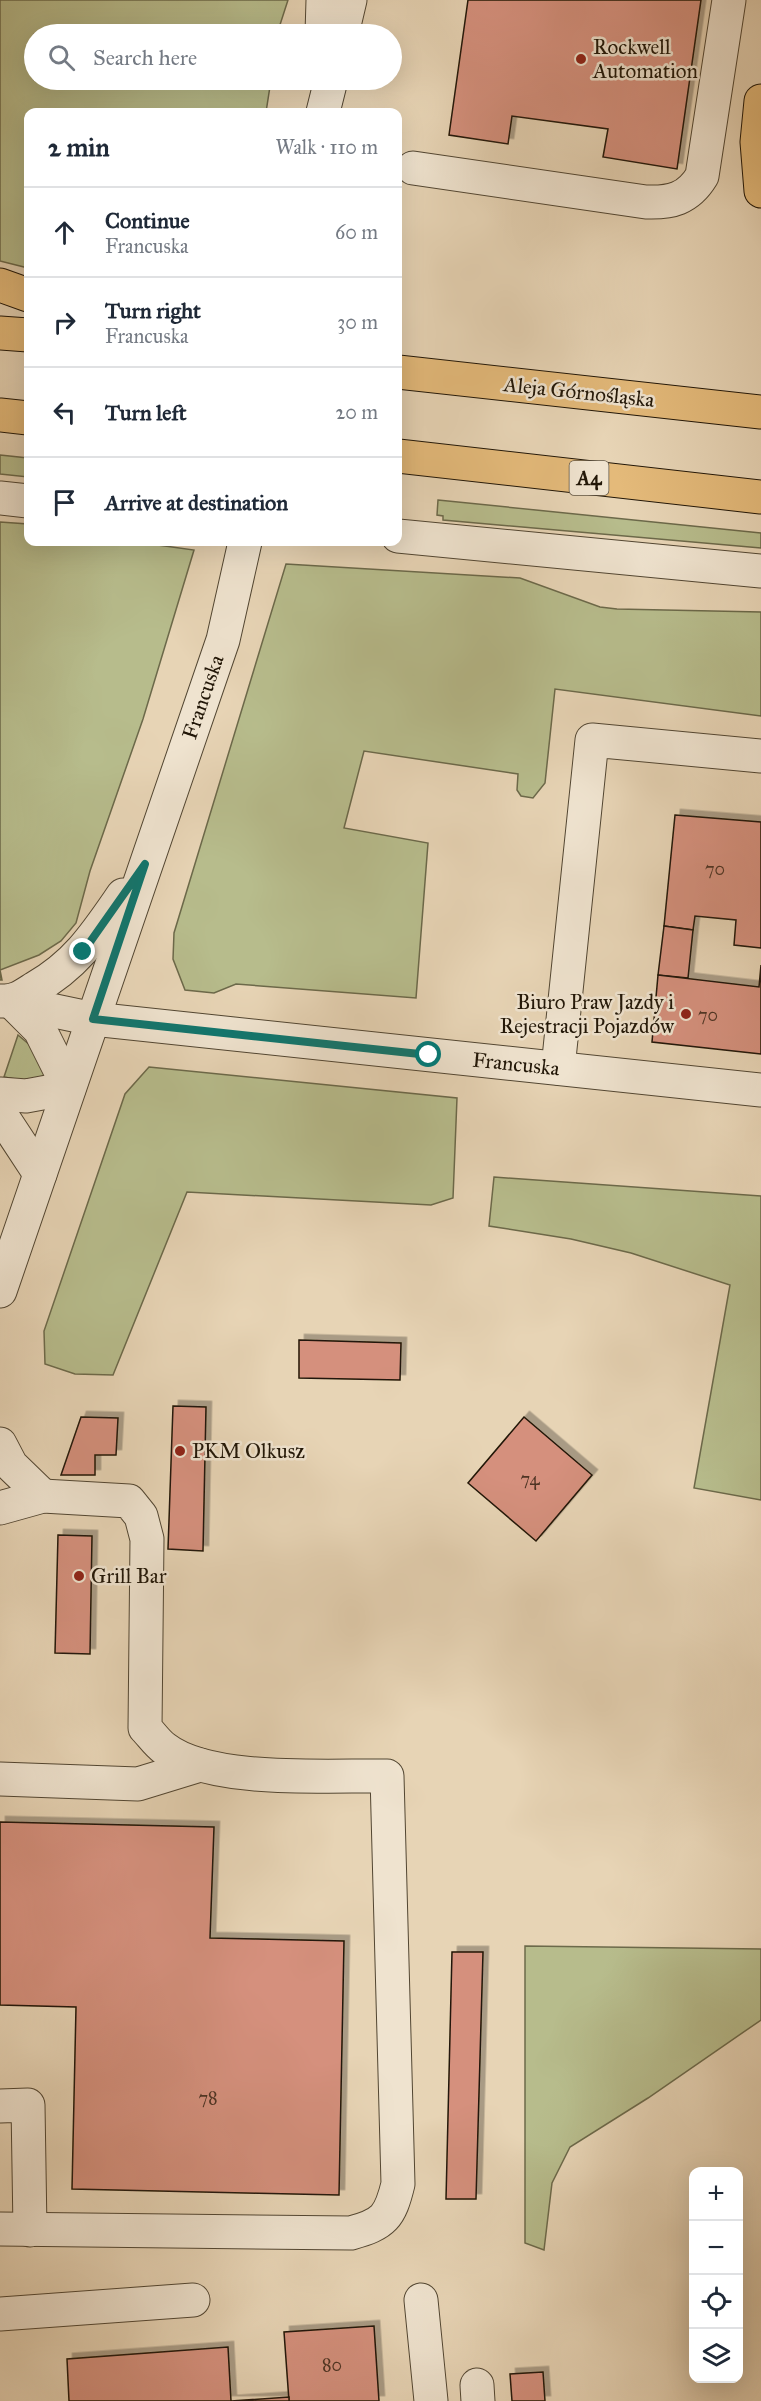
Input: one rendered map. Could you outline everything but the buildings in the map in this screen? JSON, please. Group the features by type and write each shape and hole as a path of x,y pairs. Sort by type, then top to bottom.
{"highway":[{"path":"761,101 757,142 761,191"},
{"path":"0,285 24,294"},
{"path":"0,333 24,335"},
{"name":"Aleja Górnośląska","path":"402,372 761,412"},
{"path":"0,415 24,418"},
{"name":"A4","path":"407,457 761,497"}],"street":[{"path":"322,24 323,0"},
{"path":"344,24 350,0"},
{"path":"413,168 646,202 667,202 681,198 695,188 702,176 729,0"},
{"path":"321,90 321,108"},
{"path":"322,108 328,90"},
{"path":"0,498 24,501"},
{"path":"408,538 761,571"},
{"name":"Francuska","path":"0,1291 223,640 244,546"},
{"path":"558,1068 592,740 761,756"},
{"path":"6,1001 60,974 83,952 145,864"},
{"path":"6,1001 93,1019"},
{"path":"0,1094 26,1096 69,1088 40,1030 6,1001"},
{"name":"Francuska","path":"93,1019 761,1090"},
{"path":"0,1113 40,1174"},
{"path":"0,1444 11,1465 43,1496"},
{"path":"0,1508 43,1496 129,1501 141,1516 147,1539 145,1728 164,1749 200,1765 240,1773 387,1776 398,2184 392,2211 374,2227 351,2234 15,2230 28,2105 0,2106"},
{"path":"0,1779 138,1784 200,1765"},
{"path":"0,2314 193,2300"},
{"path":"421,2300 431,2401"}],"green space":[{"path":"0,0 288,0 280,24 24,24 24,90 269,90 267,108 24,108 24,267 0,261"},
{"path":"0,455 24,458 24,477 0,474"},
{"path":"438,500 761,533 761,548 443,520 443,516 437,515"},
{"path":"0,522 24,524 24,546 165,546 194,550 143,719 90,871 76,923 61,941 39,955 0,970"},
{"path":"286,564 520,578 600,607 617,609 761,612 761,716 555,689 545,783 533,798 521,796 517,790 518,774 364,751 344,828 428,843 416,998 236,984 214,993 185,990 173,959 174,933"},
{"path":"18,1035 31,1046 45,1074 41,1077 25,1080 4,1077"},
{"path":"149,1067 457,1098 453,1198 431,1205 187,1192 113,1375 75,1374 45,1364 44,1331 125,1094"},
{"path":"494,1177 761,1196 761,1500 694,1488 730,1285 631,1253 571,1239 489,1226"},
{"path":"525,1946 761,1949 761,2020 648,2098 570,2147 552,2183 544,2250 525,2243"}],"place":[{"name":"Rockwell Automation","path":"581,59"},
{"name":"Biuro Praw Jazdy i Rejestracji Pojazdów","path":"686,1014"},
{"name":"PKM Olkusz","path":"180,1451"},
{"name":"Grill Bar","path":"79,1576"}],"route":[{"path":"83,952 145,864 93,1019 429,1055"}]}
